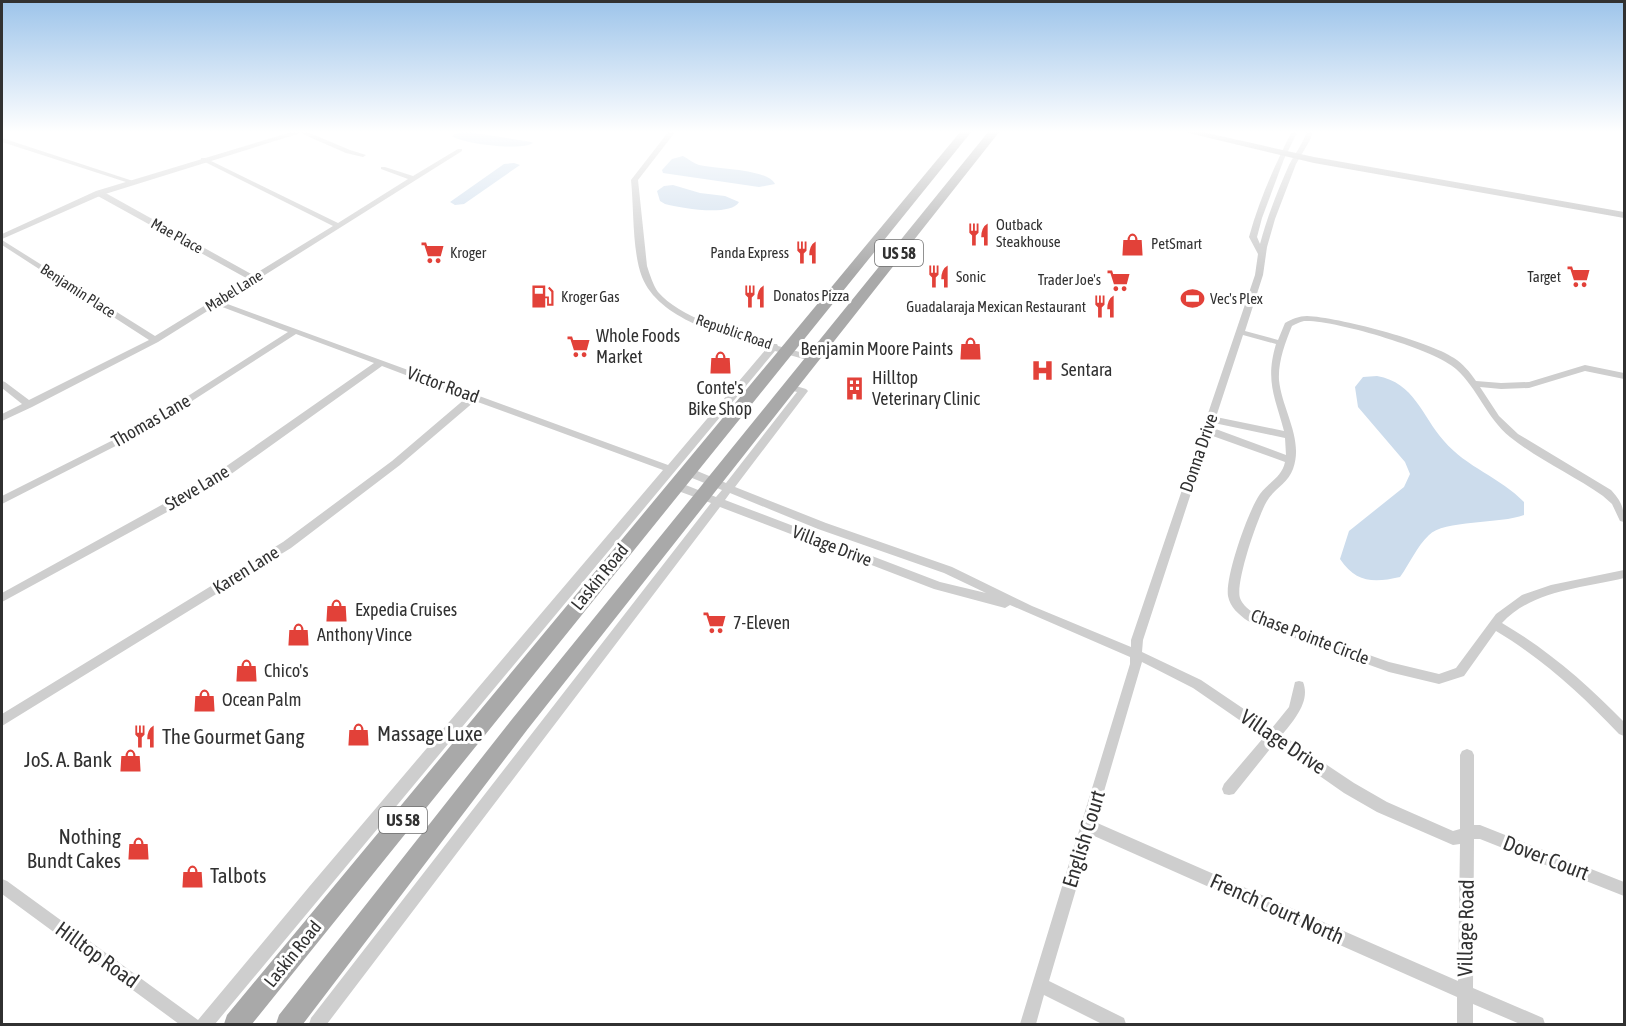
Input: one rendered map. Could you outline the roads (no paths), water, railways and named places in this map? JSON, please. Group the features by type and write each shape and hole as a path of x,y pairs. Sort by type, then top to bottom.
{"main road":[{"name":"Laskin Road","path":"236,1024 562,611 672,477 686,471 781,348 926,179"},
{"name":"Laskin Road","path":"288,1024 513,733 722,485 811,358 846,320 957,179"},
{"path":"1423,179 1624,215"},
{"path":"1481,179 1624,206"},
{"path":"1458,185 1467,182 1515,185"}],"street":[{"path":"121,179 131,182"},
{"path":"2,237 99,193 141,179"},
{"path":"243,179 338,226"},
{"name":"Mabel Lane","path":"2,418 155,340 413,179"},
{"name":"Republic Road","path":"635,179 646,278 658,295 676,312 710,327 811,358"},
{"name":"Donna Drive","path":"1260,252 1253,237 1275,179"},
{"name":"Donna Drive","path":"1137,654 1137,640 1259,275 1260,252 1288,179"},
{"name":"Mae Place","path":"99,193 254,279"},
{"name":"Benjamin Place","path":"2,242 155,340"},
{"name":"Victor Road","path":"216,302 474,396 672,477"},
{"path":"1207,429 1291,460 1290,436 1275,384 1275,371 1281,343 1293,322 1313,319 1439,353 1460,367 1502,425 1530,447 1607,493 1616,502 1624,518"},
{"name":"Thomas Lane","path":"2,500 144,428 295,331"},
{"path":"1240,332 1281,343"},
{"name":"Laskin Road","path":"672,477 781,348"},
{"name":"Steve Lane","path":"2,598 209,484 382,363"},
{"path":"1474,384 1529,385 1585,368 1624,376"},
{"path":"2,384 29,405"},
{"name":"Karen Lane","path":"2,720 287,545 396,463 474,396"},
{"path":"1211,419 1290,436"},
{"name":"Chase Pointe Circle","path":"1291,460 1283,478 1261,501 1244,547 1233,590 1237,604 1252,618 1320,644 1426,678 1439,679 1460,672 1494,624 1510,608 1526,598 1624,574"},
{"name":"Village Drive","path":"686,471 822,526 948,570 1028,609 1137,654 1197,684 1349,788 1382,807 1453,838 1460,837 1467,832"},
{"name":"Village Drive","path":"672,477 710,500 938,586 1028,609"},
{"name":"Laskin Road","path":"317,1024 710,500"},
{"name":"Laskin Road","path":"205,1024 562,611"},
{"path":"1494,624 1519,638 1566,672 1624,730"},
{"name":"English Court","path":"1028,1024 1136,664 1137,654"},
{"path":"1229,789 1294,709 1299,686"},
{"path":"1467,755 1467,832"},
{"name":"French Court North","path":"1088,826 1537,1024"},
{"name":"Dover Court","path":"1467,832 1480,832 1624,889"},
{"name":"Village Road","path":"1465,1024 1467,832"},
{"name":"Hilltop Road","path":"2,886 192,1024"},
{"path":"1040,985 1118,1024"}],"water":[{"path":"483,179 500,179 464,204 455,205 450,202"},
{"path":"703,179 770,179 775,184 759,187"},
{"path":"673,185 700,193 725,196 739,202 734,207 716,210 693,209 660,201 657,191 664,186"},
{"path":"1377,376 1400,385 1416,401 1436,431 1453,450 1524,502 1524,515 1459,524 1436,530 1421,544 1400,577 1382,580 1359,577 1352,573 1340,559 1349,531 1404,487 1410,474 1405,462 1358,407 1355,387 1363,377"}],"place":[{"name":"Outback Steakhouse","path":"978,234"},
{"name":"PetSmart","path":"1133,244"},
{"name":"Kroger","path":"432,253"},
{"name":"Panda Express","path":"807,253"},
{"name":"Sonic","path":"938,277"},
{"name":"Target","path":"1579,277"},
{"name":"Trader Joe's","path":"1119,280"},
{"name":"Donatos Pizza","path":"755,296"},
{"name":"Kroger Gas","path":"543,297"},
{"name":"Vec's Plex","path":"1192,299"},
{"name":"Guadalaraja Mexican Restaurant","path":"1104,307"},
{"name":"Whole Foods Market","path":"578,346"},
{"name":"Benjamin Moore Paints","path":"971,349"},
{"name":"Conte's Bike Shop","path":"720,362"},
{"name":"Sentara","path":"1043,370"},
{"name":"Hilltop Veterinary Clinic","path":"854,388"},
{"name":"Expedia Cruises","path":"337,610"},
{"name":"7-Eleven","path":"715,623"},
{"name":"Anthony Vince","path":"299,635"},
{"name":"Chico's","path":"246,671"},
{"name":"Ocean Palm","path":"204,700"},
{"name":"Massage Luxe","path":"359,734"},
{"name":"The Gourmet Gang","path":"144,737"},
{"name":"JoS. A. Bank","path":"130,760"},
{"name":"Nothing Bundt Cakes","path":"139,849"},
{"name":"Talbots","path":"192,876"}]}
